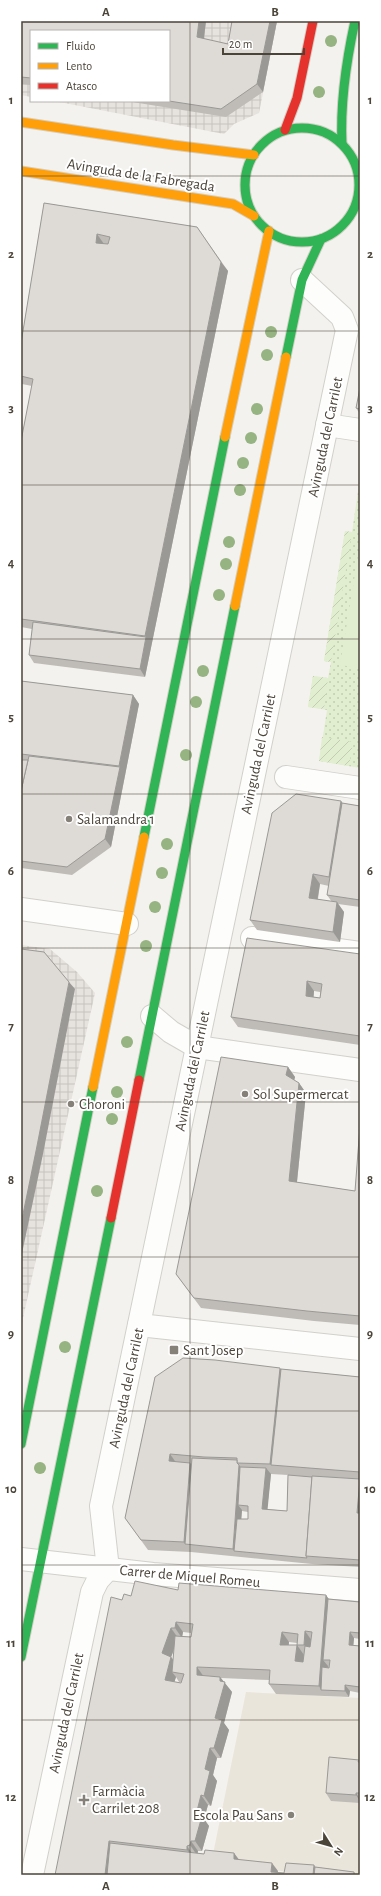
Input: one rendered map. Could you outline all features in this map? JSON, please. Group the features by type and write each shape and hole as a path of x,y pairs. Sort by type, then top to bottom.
{"main road":[{"path":"285,130 297,98 313,21"},
{"path":"342,144 341,103 347,58 355,21"},
{"path":"21,122 173,145 254,155"},
{"path":"312,128 328,134 342,144 351,155 358,171 360,193 353,210 340,228 321,239 303,242 285,240 269,231 254,216 249,207 247,197 246,175 254,155 269,139 285,130 312,128"},
{"name":"Avinguda de la Fabregada","path":"21,171 233,204 254,216"},
{"path":"21,1444 250,315 269,231"},
{"path":"21,1657 31,1560 152,1016 302,280 321,239"}],"street":[{"name":"Avinguda del Carrilet","path":"32,1875 92,1592 98,1580 108,1569 101,1506 347,330 342,317 302,280"},
{"path":"327,425 360,430"},
{"path":"286,777 360,788"},
{"path":"21,909 127,924"},
{"path":"252,938 360,953"},
{"path":"152,1016 171,1032 197,1046 360,1070"},
{"path":"139,1325 360,1349"},
{"name":"Carrer de Miquel Romeu","path":"31,1560 108,1569 360,1590"}],"shaded area":[{"path":"21,21 277,21 259,113 234,124 224,134 59,102 170,102 170,30 30,30 30,97 21,95"},
{"path":"21,945 50,949 77,972 95,993 21,1327"},
{"name":"Escola Pau Sans","path":"246,1692 360,1698 360,1875 320,1875 241,1867 212,1859"}],"green space":[{"path":"360,478 360,768 319,761 327,710 308,707 313,676 328,678 331,662 324,661 345,531 352,532"},
{"path":"345,531 352,532 331,662 324,661"},
{"path":"360,544 360,668 340,665"},
{"path":"313,676 328,678 324,709 308,707"},
{"path":"322,737 353,742 349,766 319,761"}],"building":[{"path":"21,21 199,21 197,37 228,44 232,21 270,21 257,84 221,109 170,101 170,30 30,30 30,78 21,77"},
{"path":"44,203 197,227 221,262 145,636 21,619 21,441 33,379 21,376 21,343","holes":["97,234 110,237 108,244 96,243"]},
{"path":"360,388 360,409 356,408"},
{"path":"33,622 146,637 140,669 29,655"},
{"path":"21,681 133,695 119,766 21,754"},
{"name":"Salamandra 1","path":"29,756 120,767 105,839 67,867 21,861 21,791"},
{"path":"21,760 28,760 21,791"},
{"path":"296,794 341,801 329,877 313,874 309,898 337,902 333,932 250,920 272,813"},
{"path":"342,803 360,806 360,900 327,895"},
{"path":"247,938 360,954 360,1036 231,1017","holes":["307,981 322,984 320,998 306,996"]},
{"path":"21,949 44,952 69,982 21,1224"},
{"path":"221,1057 288,1067 286,1075 299,1083 289,1181 355,1191 360,1126 360,1316 194,1298 176,1274"},
{"path":"183,1358 215,1360 280,1368 270,1464 237,1463 237,1458 170,1454 169,1461 190,1463 184,1542 141,1540 125,1518 155,1377"},
{"path":"281,1369 360,1377 360,1472 271,1465"},
{"path":"192,1458 237,1460 239,1465 233,1549 185,1544"},
{"path":"240,1467 266,1468 262,1509 287,1511 288,1475 312,1477 307,1558 234,1551 237,1519 248,1519 248,1506 238,1505"},
{"path":"312,1476 360,1479 357,1513 360,1513 360,1560 306,1556"},
{"path":"135,1581 178,1590 179,1583 326,1595 319,1686 269,1684 270,1670 197,1667 197,1675 220,1677 220,1681 225,1682 215,1718 222,1720 214,1748 210,1748 205,1769 210,1771 204,1796 201,1795 196,1815 202,1816 195,1841 191,1841 190,1845 187,1846 187,1850 109,1841 105,1875 55,1875 111,1597 122,1600 124,1594 131,1596","holes":["176,1622 193,1624 191,1637 175,1636 172,1672 184,1674 181,1683 165,1680 171,1657 162,1653 171,1628 175,1628","305,1631 312,1632 310,1647 305,1646 303,1662 295,1661 297,1645 304,1645","282,1632 298,1634 297,1645 280,1645"]},
{"path":"328,1599 360,1602 360,1633 350,1632 349,1645 360,1646 360,1687 345,1685 345,1691 321,1690 322,1667 329,1668 330,1660 323,1660"},
{"path":"329,1757 359,1760 360,1793 356,1793 356,1795 326,1793"},
{"path":"110,1843 204,1854 205,1850 234,1853 234,1859 272,1863 271,1872 284,1873 286,1863 314,1865 313,1875 107,1875"},
{"path":"315,1867 354,1872 354,1875 314,1875"}],"traffic: fast":[{"path":"342,144 344,82 355,21"},
{"path":"302,128 324,133 342,145 354,163 359,185 354,207 342,225 324,237 302,242 280,237 262,225 250,207 245,185 250,163 262,145 280,133 302,128"},
{"path":"286,357 302,280 321,239"},
{"path":"144,837 225,437"},
{"path":"139,1080 235,606"},
{"path":"21,1444 93,1087"},
{"path":"21,1657 111,1218"}],"traffic: slow":[{"path":"21,122 173,145 254,155"},
{"path":"21,171 233,204 254,216"},
{"path":"225,437 269,231"},
{"path":"235,606 286,357"},
{"path":"93,1087 144,837"}],"traffic: jam":[{"path":"285,130 297,98 313,21"},
{"path":"111,1218 139,1080"}],"place":[{"name":"Salamandra 1","path":"69,819"},
{"name":"Sol Supermercat","path":"245,1094"},
{"name":"Choroni","path":"71,1104"},
{"name":"Sant Josep","path":"174,1350"},
{"name":"Farmàcia Carrilet 208","path":"84,1800"},
{"name":"Escola Pau Sans","path":"291,1815"}]}
